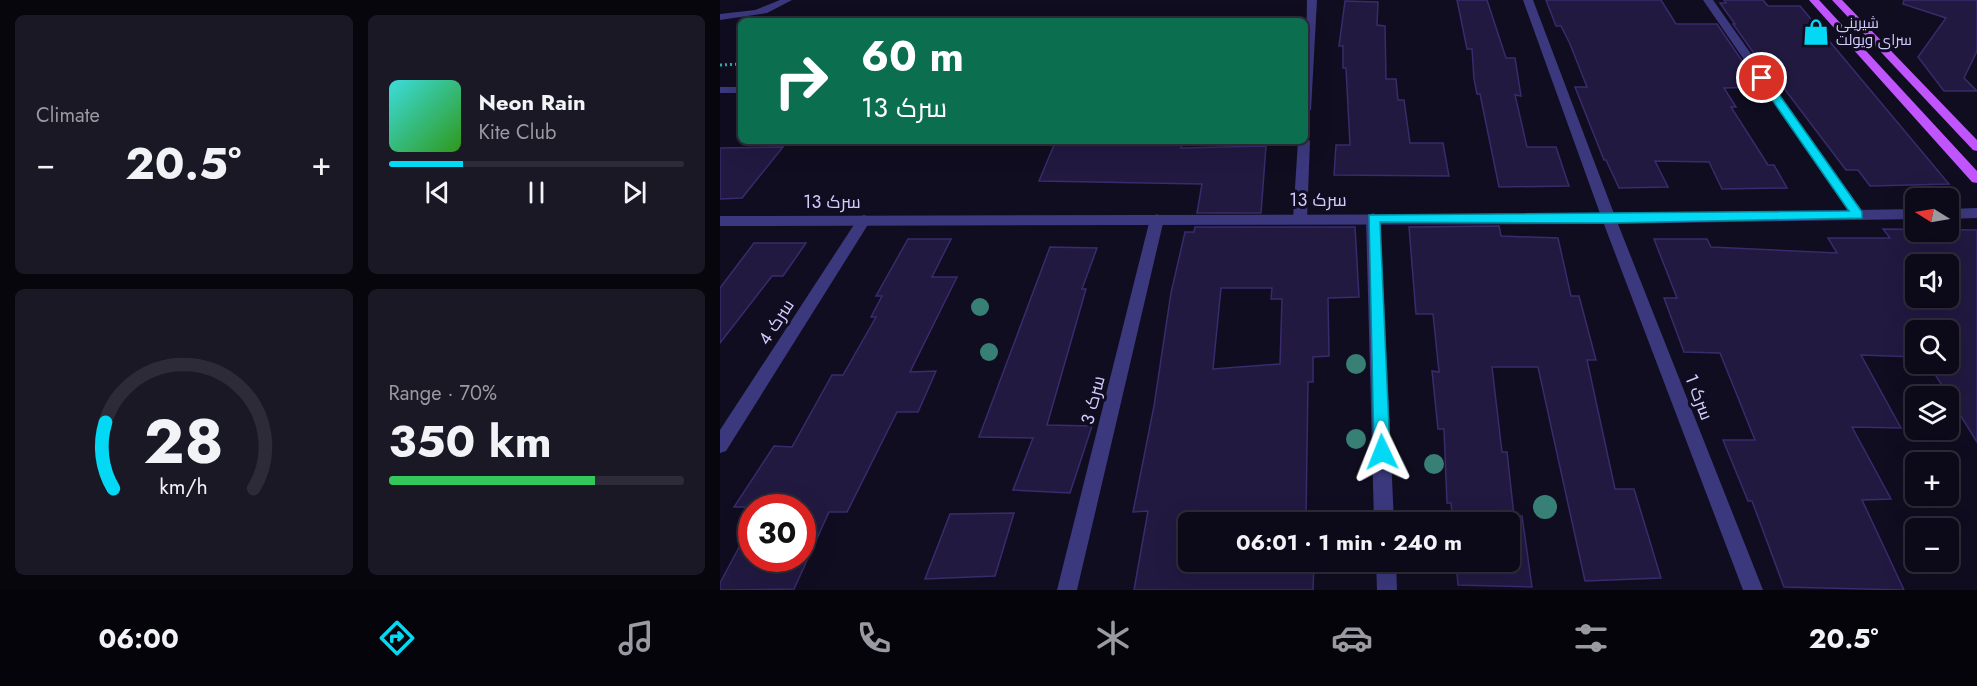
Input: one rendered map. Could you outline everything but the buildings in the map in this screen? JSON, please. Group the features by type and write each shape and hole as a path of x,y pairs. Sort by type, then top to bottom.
{"main road":[{"path":"1814,0 1977,179"},
{"path":"1837,0 1977,147"}],"street":[{"path":"720,17 754,14 780,6 788,0"},
{"path":"1308,54 1312,0"},
{"name":"سرک 1","path":"1528,0 1609,219 1753,590"},
{"path":"1708,0 1858,215"},
{"path":"720,90 738,90"},
{"path":"1300,219 1304,144"},
{"path":"1959,213 1977,213"},
{"name":"سرک 13","path":"720,221 1609,219 1905,214"},
{"path":"1373,218 1384,512"},
{"name":"سرک 3","path":"1067,590 1158,219"},
{"name":"سرک 4","path":"720,445 864,220"},
{"path":"1386,572 1387,590"}],"path":[{"path":"720,65 738,64"}],"place":[{"name":"شیرینی سرای ویولت","path":"1816,32"}],"route":[{"path":"1382,452 1373,218 1609,219 1858,215 1762,78"}]}
